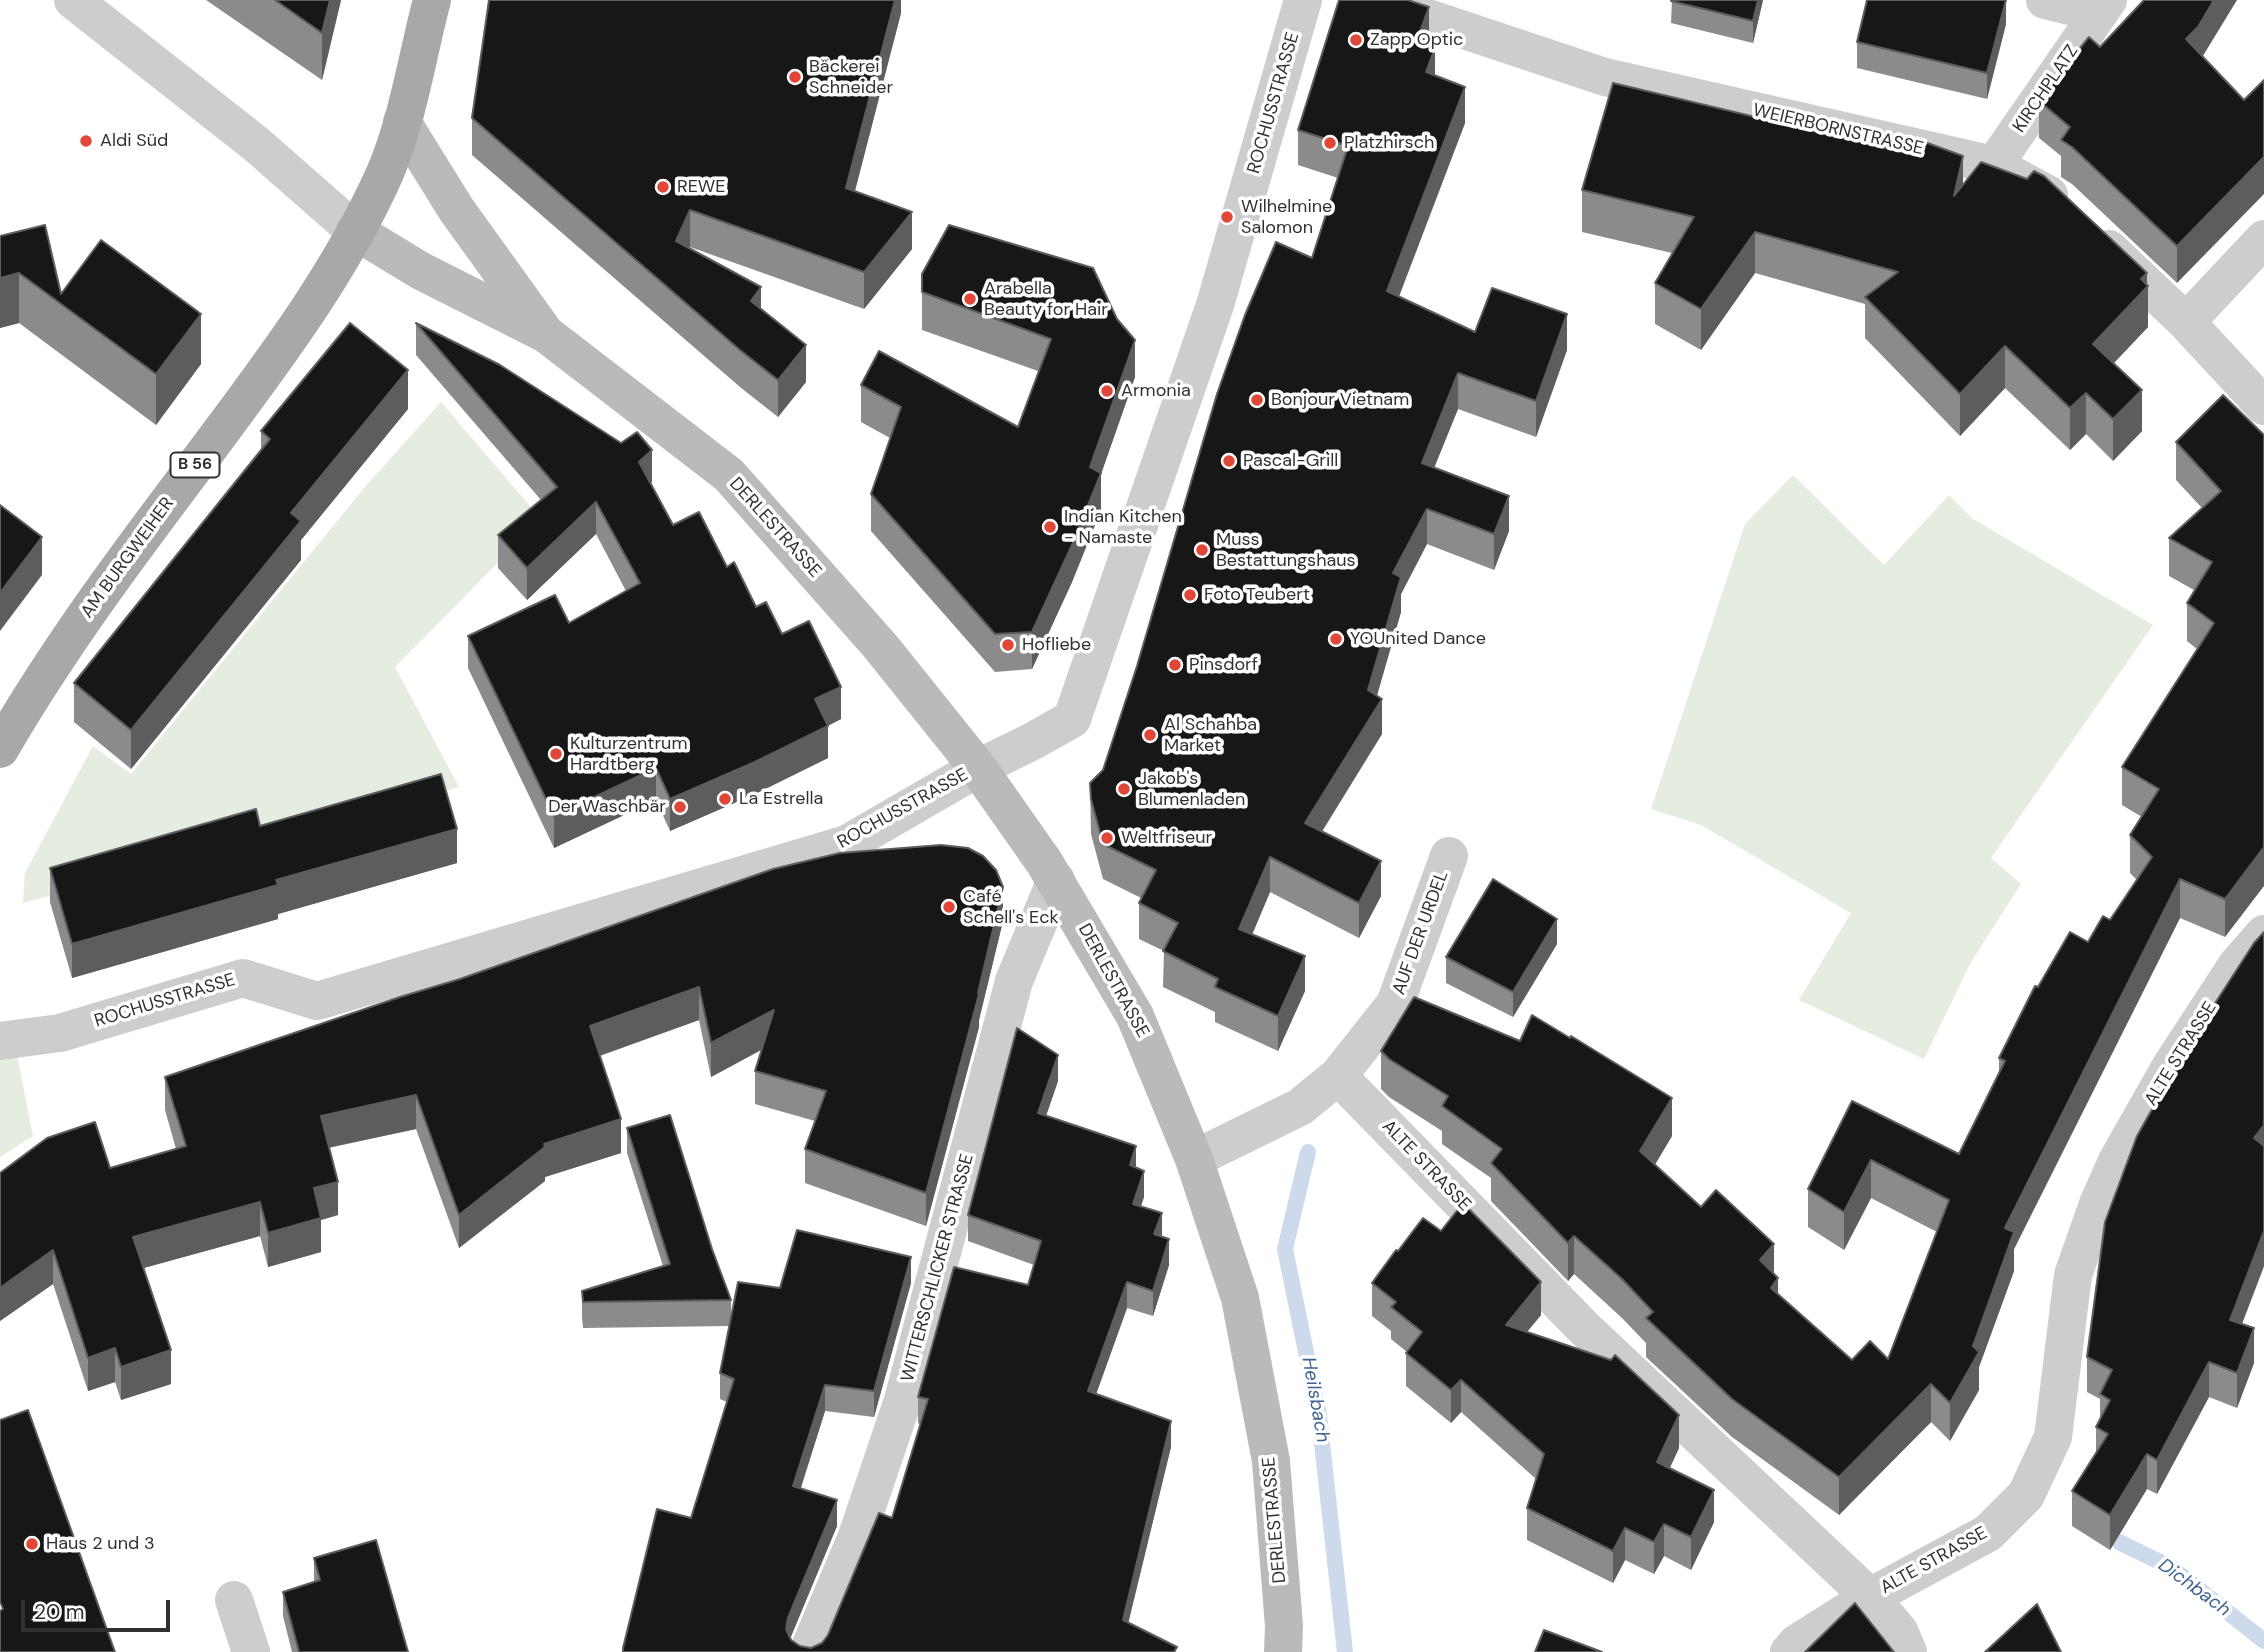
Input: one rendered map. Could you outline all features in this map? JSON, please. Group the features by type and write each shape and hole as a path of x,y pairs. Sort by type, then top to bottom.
{"main road":[{"name":"AM BURGWEIHER","path":"0,749 31,696 130,552 293,335 355,232 385,172 402,122 432,0"}],"street":[{"path":"73,0 256,144 355,232"},
{"name":"ROCHUSSTRASSE","path":"0,1041 60,1033 243,978 317,1001 847,844 978,768 1072,719 1215,305 1303,0"},
{"name":"WEIERBORNSTRASSE","path":"1374,0 1605,77 1994,165 2057,200 2186,322 2264,406"},
{"name":"KIRCHPLATZ","path":"1994,165 2103,6 2045,0"},
{"name":"DERLESTRASSE","path":"402,122 456,209 546,334"},
{"name":"DERLESTRASSE","path":"355,232 421,271 546,334 729,475 881,647 978,768 1056,880 1135,1016 1194,1159 1240,1298 1271,1461 1284,1626 1283,1652"},
{"path":"2186,322 2264,239"},
{"name":"AUF DER URDEL","path":"1194,1159 1300,1107 1338,1076 1395,1004 1449,856"},
{"name":"WITTERSCHLICKER STRASSE","path":"808,1652 856,1539 903,1400 1014,981 1056,880"},
{"name":"ALTE STRASSE","path":"1338,1076 1584,1328 1870,1597 1988,1532 2026,1494 2053,1437 2073,1275 2098,1204 2118,1161 2171,1066 2237,965 2264,934"},
{"path":"1789,1652 1797,1643 1870,1597 1899,1631 1908,1652"},
{"path":"234,1600 251,1652"}],"shaded area":[{"path":"441,402 541,519 395,667 459,787 23,903 25,873 93,746 131,774 364,488"},
{"path":"1793,475 1884,565 1949,495 1973,519 2153,625 1991,858 2021,884 1971,962 1924,1059 1799,1000 1851,913 1701,825 1651,809 1745,524"},
{"path":"17,1055 33,1136 0,1157 0,1056"}],"building":[{"path":"275,0 330,0 322,33"},
{"name":"REWE","path":"489,0 895,0 846,188 912,212 864,272 690,210 676,241 761,287 751,301 806,345 778,380 472,118"},
{"path":"1339,0 1408,0 1429,7 1417,40 1435,48 1426,72 1465,87 1387,291 1475,332 1492,288 1567,314 1536,401 1458,373 1422,463 1509,496 1494,534 1427,509 1393,573 1401,577 1368,690 1382,699 1305,823 1381,861 1359,903 1270,857 1239,929 1305,956 1278,1016 1215,987 1218,979 1163,951 1178,923 1139,903 1156,870 1103,844 1091,799 1090,783 1103,770 1137,666 1217,394 1245,315 1276,242 1312,258 1348,146 1298,130"},
{"path":"1672,0 1758,0 1753,21"},
{"path":"1867,0 2006,0 1987,73 1857,42"},
{"path":"2144,0 2214,0 2198,27 2186,39 2244,100 2264,80 2264,157 2177,246 2072,147 2061,140 2070,127 2039,101 2089,37 2100,47"},
{"path":"1613,83 1906,153 1911,137 1963,156 1954,196 1981,162 2027,179 2034,171 2044,176 2147,273 2141,279 2148,286 2093,344 2142,390 2113,419 2086,393 2070,408 2005,346 1960,394 1865,297 1898,272 1755,232 1701,309 1655,283 1694,217 1582,190"},
{"path":"45,225 61,294 101,240 201,314 156,374 19,273 0,278 0,236"},
{"path":"949,225 1093,268 1117,319 1135,340 1090,467 1101,473 1032,632 995,634 871,494 901,407 861,385 879,351 1018,427 1051,339 922,292 922,274"},
{"path":"350,323 408,370 291,513 301,521 131,730 74,683 270,439 261,431"},
{"path":"416,323 500,365 621,443 637,432 652,450 639,462 673,525 699,512 727,567 734,562 756,607 766,602 782,634 809,621 841,687 815,699 828,726 670,799 656,768 554,816 468,636 555,595 569,623 640,583 596,502 527,568 498,535 557,487"},
{"path":"2223,395 2264,435 2264,847 2225,899 2180,879 2005,1228 2014,1232 1973,1346 1979,1352 1950,1403 1931,1384 1839,1477 1732,1399 1646,1318 1653,1312 1622,1279 1574,1236 1568,1243 1491,1163 1502,1149 1442,1106 1448,1096 1389,1059 1381,1051 1414,997 1520,1041 1532,1015 1570,1038 1571,1036 1672,1098 1640,1151 1701,1207 1716,1190 1774,1244 1760,1260 1778,1278 1771,1288 1852,1360 1870,1341 1888,1359 1949,1200 1871,1160 1844,1212 1808,1189 1852,1101 1959,1154 2005,1061 1999,1058 2035,986 2038,987 2070,932 2088,942 2103,916 2110,920 2152,857 2130,835 2159,789 2122,767 2214,623 2187,603 2212,562 2169,538 2221,491 2176,442"},
{"path":"0,505 42,537 0,593"},
{"path":"441,774 457,829 276,880 278,885 72,944 50,868 256,809 260,826"},
{"path":"941,845 968,848 983,856 996,870 1003,887 979,994 926,1193 805,1149 826,1091 755,1071 774,1010 711,1043 699,987 590,1026 621,1119 544,1144 545,1147 459,1215 416,1095 321,1116 338,1182 314,1188 321,1218 268,1233 260,1202 133,1237 171,1350 121,1367 115,1348 88,1358 53,1250 0,1288 0,1173 47,1138 95,1122 110,1168 186,1146 165,1077 460,979 773,869 840,853"},
{"path":"1493,879 1557,919 1513,992 1446,957"},
{"path":"2264,932 2264,1125 2254,1138 2264,1146 2264,1231 2230,1320 2254,1328 2237,1373 2209,1362 2157,1460 2147,1454 2110,1515 2072,1491 2108,1434 2096,1427 2110,1400 2100,1394 2112,1370 2087,1357 2105,1222 2137,1136 2190,1042 2254,943"},
{"path":"1017,1028 1058,1055 1038,1113 1136,1146 1130,1165 1144,1171 1133,1204 1162,1213 1154,1234 1169,1239 1153,1291 1127,1282 1088,1391 1171,1421 1123,1620 1177,1647 1174,1652 623,1652 657,1509 691,1518 734,1379 720,1373 738,1282 780,1288 797,1230 911,1257 874,1391 825,1385 793,1486 837,1500 788,1618 786,1629 791,1640 800,1646 811,1648 822,1643 828,1635 879,1513 892,1518 928,1399 918,1397 954,1267 1028,1285 1041,1241 968,1215"},
{"path":"670,1115 731,1300 583,1302 582,1291 670,1264 627,1128"},
{"path":"1463,1203 1541,1282 1506,1325 1611,1360 1615,1355 1679,1415 1657,1462 1714,1490 1691,1537 1664,1524 1654,1542 1625,1528 1613,1551 1527,1508 1544,1454 1461,1380 1451,1390 1406,1353 1422,1332 1391,1307 1396,1302 1372,1283 1423,1218 1441,1231"},
{"name":"Haus 2 und 3","path":"28,1410 115,1652 0,1652 0,1611 3,1609 0,1601 0,1420"},
{"path":"376,1540 408,1652 299,1652 283,1592 320,1580 314,1558"},
{"path":"1855,1603 1894,1652 1805,1652"},
{"path":"2037,1604 2061,1652 1985,1652"},
{"path":"1544,1630 1602,1652 1535,1652"}],"waterway":[{"name":"Heilsbach","path":"1308,1152 1285,1249 1319,1416 1345,1652"},
{"name":"Dichbach","path":"2119,1542 2172,1568 2264,1641"}],"place":[{"name":"Zapp Optic","path":"1356,40"},
{"name":"Bäckerei Schneider","path":"795,77"},
{"name":"Aldi Süd","path":"86,141"},
{"name":"Platzhirsch","path":"1330,143"},
{"name":"REWE","path":"663,187"},
{"name":"Wilhelmine Salomon","path":"1227,217"},
{"name":"Arabella Beauty for Hair","path":"970,299"},
{"name":"Armonia","path":"1107,391"},
{"name":"Bonjour Vietnam","path":"1257,400"},
{"name":"Pascal-Grill","path":"1229,461"},
{"name":"Indian Kitchen - Namaste","path":"1050,527"},
{"name":"Muss Bestattungshaus","path":"1202,550"},
{"name":"Foto Teubert","path":"1190,595"},
{"name":"YOUnited Dance","path":"1336,639"},
{"name":"Hofliebe","path":"1008,645"},
{"name":"Pinsdorf","path":"1175,665"},
{"name":"Al Schahba Market","path":"1150,735"},
{"name":"Kulturzentrum Hardtberg","path":"556,754"},
{"name":"Jakob's Blumenladen","path":"1124,789"},
{"name":"La Estrella","path":"725,799"},
{"name":"Der Waschbär","path":"680,807"},
{"name":"Weltfriseur","path":"1107,838"},
{"name":"Café Schell's Eck","path":"949,907"},
{"name":"Haus 2 und 3","path":"32,1544"}]}
